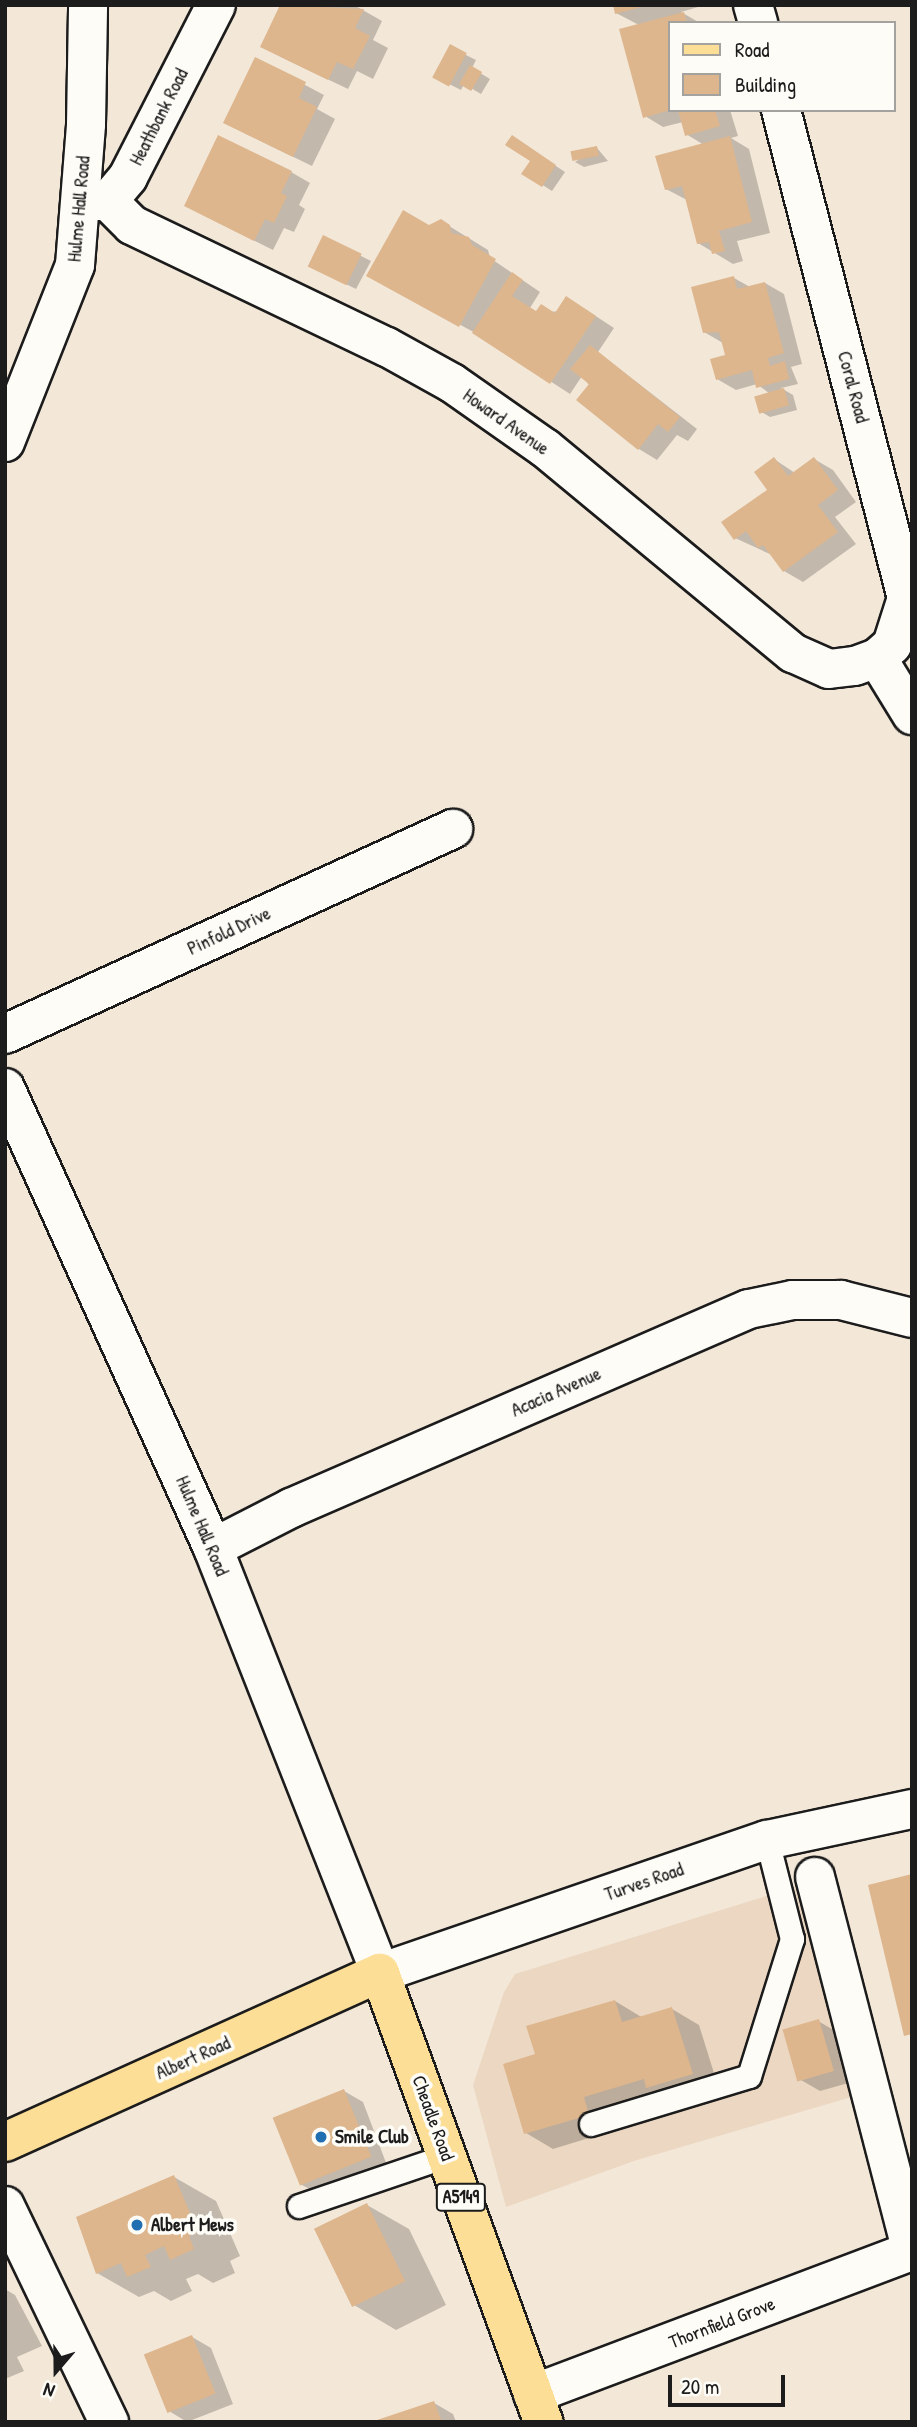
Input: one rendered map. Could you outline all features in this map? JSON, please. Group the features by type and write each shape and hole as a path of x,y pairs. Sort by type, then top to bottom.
{"main road":[{"name":"Albert Road","path":"5,2142 380,1973"},
{"name":"Cheadle Road","path":"380,1973 538,2408"}],"street":[{"name":"Hulme Hall Road","path":"5,442 75,265 95,201 88,5"},
{"name":"Heathbank Road","path":"95,201 141,156 216,5"},
{"name":"Coral Road","path":"782,112 906,598 900,630 877,658"},
{"name":"Howard Avenue","path":"95,201 132,225 387,347 495,412 793,653 829,669 855,666 877,658"},
{"path":"877,658 912,715"},
{"name":"Pinfold Drive","path":"5,1034 453,829"},
{"name":"Hulme Hall Road","path":"5,1088 214,1548 380,1973"},
{"name":"Acacia Avenue","path":"214,1548 262,1527 291,1508 749,1309 793,1300 841,1300 884,1307 912,1318"},
{"name":"Turves Road","path":"380,1973 767,1840 912,1809"},
{"name":"Thornfield Grove","path":"538,2408 912,2251 815,1877"},
{"path":"5,2206 109,2422"}],"lane":[{"path":"591,2124 749,2077 792,1938 767,1840"},
{"path":"299,2206 446,2156"}],"shaded area":[{"path":"795,1887 855,2096 637,2160 506,2207 473,2085 504,1992 515,1974"}],"building":[{"path":"280,5 364,9 355,28 370,36 353,69 337,62 328,80 260,47"},
{"path":"613,5 645,5 645,6 615,14"},
{"path":"684,12 686,21 668,21 668,111 643,118 619,29"},
{"path":"450,44 467,53 449,86 432,78"},
{"path":"255,57 306,82 299,98 317,107 293,157 223,123"},
{"path":"470,65 482,72 471,91 459,84"},
{"path":"679,112 716,112 720,126 685,136"},
{"path":"218,135 292,171 281,193 287,196 274,223 265,219 254,241 184,206"},
{"path":"512,135 556,165 542,187 521,174 530,161 505,145"},
{"path":"730,136 752,222 719,231 725,251 712,254 709,242 697,244 682,186 665,190 655,156"},
{"path":"597,146 599,156 572,161 570,151"},
{"path":"403,210 429,225 441,219 450,225 451,233 469,237 472,245 496,259 459,327 366,276"},
{"path":"323,235 362,254 346,285 308,266"},
{"path":"512,272 523,280 512,296 536,311 541,304 555,313 566,296 596,316 550,384 472,333"},
{"path":"734,276 737,289 765,282 784,353 768,358 770,366 785,361 789,379 756,388 752,370 716,380 710,359 725,355 719,332 703,333 691,287"},
{"path":"590,345 680,417 668,432 658,424 638,450 576,400 589,384 570,369"},
{"path":"784,388 789,405 759,414 754,397"},
{"path":"774,457 788,476 814,457 838,490 818,505 838,532 783,572 763,545 758,548 746,531 734,540 721,522 767,490 754,472"},
{"path":"912,1874 912,2034 904,2036 868,1885"},
{"path":"615,2000 622,2022 672,2007 693,2074 646,2088 644,2079 584,2097 589,2115 524,2134 503,2064 535,2054 526,2026"},
{"path":"819,2019 834,2071 797,2081 782,2029"},
{"name":"Smile Club","path":"344,2089 371,2157 300,2186 273,2118"},
{"name":"Albert Mews","path":"174,2175 198,2232 189,2236 194,2249 170,2260 164,2246 145,2255 151,2267 127,2277 121,2263 96,2274 76,2217"},
{"path":"367,2203 405,2281 352,2307 314,2229"},
{"path":"192,2335 216,2393 167,2413 144,2354"},
{"path":"434,2401 442,2422 374,2422 374,2421"}],"place":[{"name":"Smile Club","path":"321,2137"},
{"name":"Albert Mews","path":"137,2225"}]}
